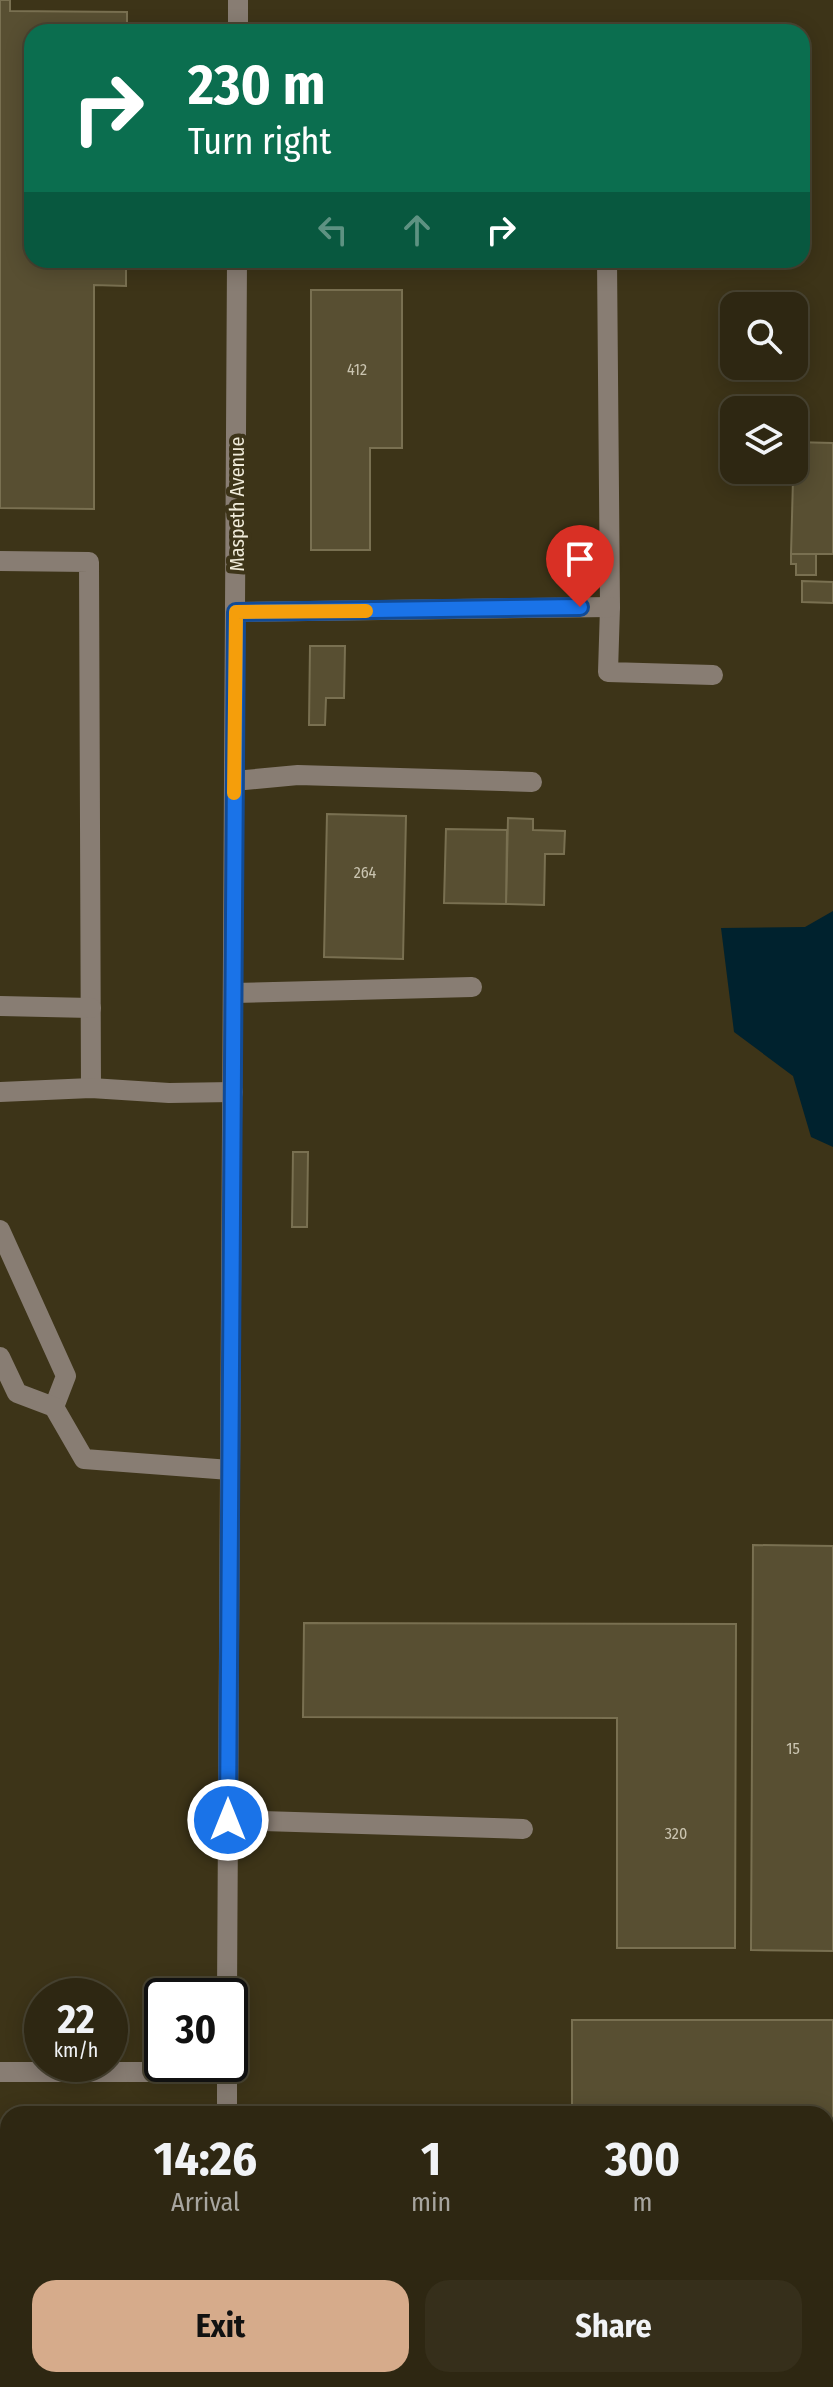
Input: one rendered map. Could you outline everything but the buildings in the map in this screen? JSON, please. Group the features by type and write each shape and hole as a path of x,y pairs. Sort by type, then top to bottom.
{"street":[{"path":"238,0 238,24"},
{"name":"Maspeth Avenue","path":"227,1978 237,268"},
{"path":"607,268 608,672 713,675"},
{"path":"0,561 89,562 91,1088"},
{"path":"236,612 610,607"},
{"path":"234,781 298,775 532,782"},
{"path":"233,993 472,987"},
{"path":"0,1006 91,1008"},
{"path":"0,1092 91,1088 169,1093 233,1092"},
{"path":"0,1230 66,1376 54,1407"},
{"path":"0,1357 17,1393 54,1407 84,1459 230,1470"},
{"path":"228,1820 523,1829"},
{"path":"0,2072 144,2069"},
{"path":"227,2082 227,2106"}],"water":[{"path":"833,911 833,1147 811,1137 793,1076 734,1032 721,928 805,927"}],"slow traffic":[{"path":"234,793 236,612 366,611"}],"route":[{"path":"228,1820 236,612 580,607"}]}
